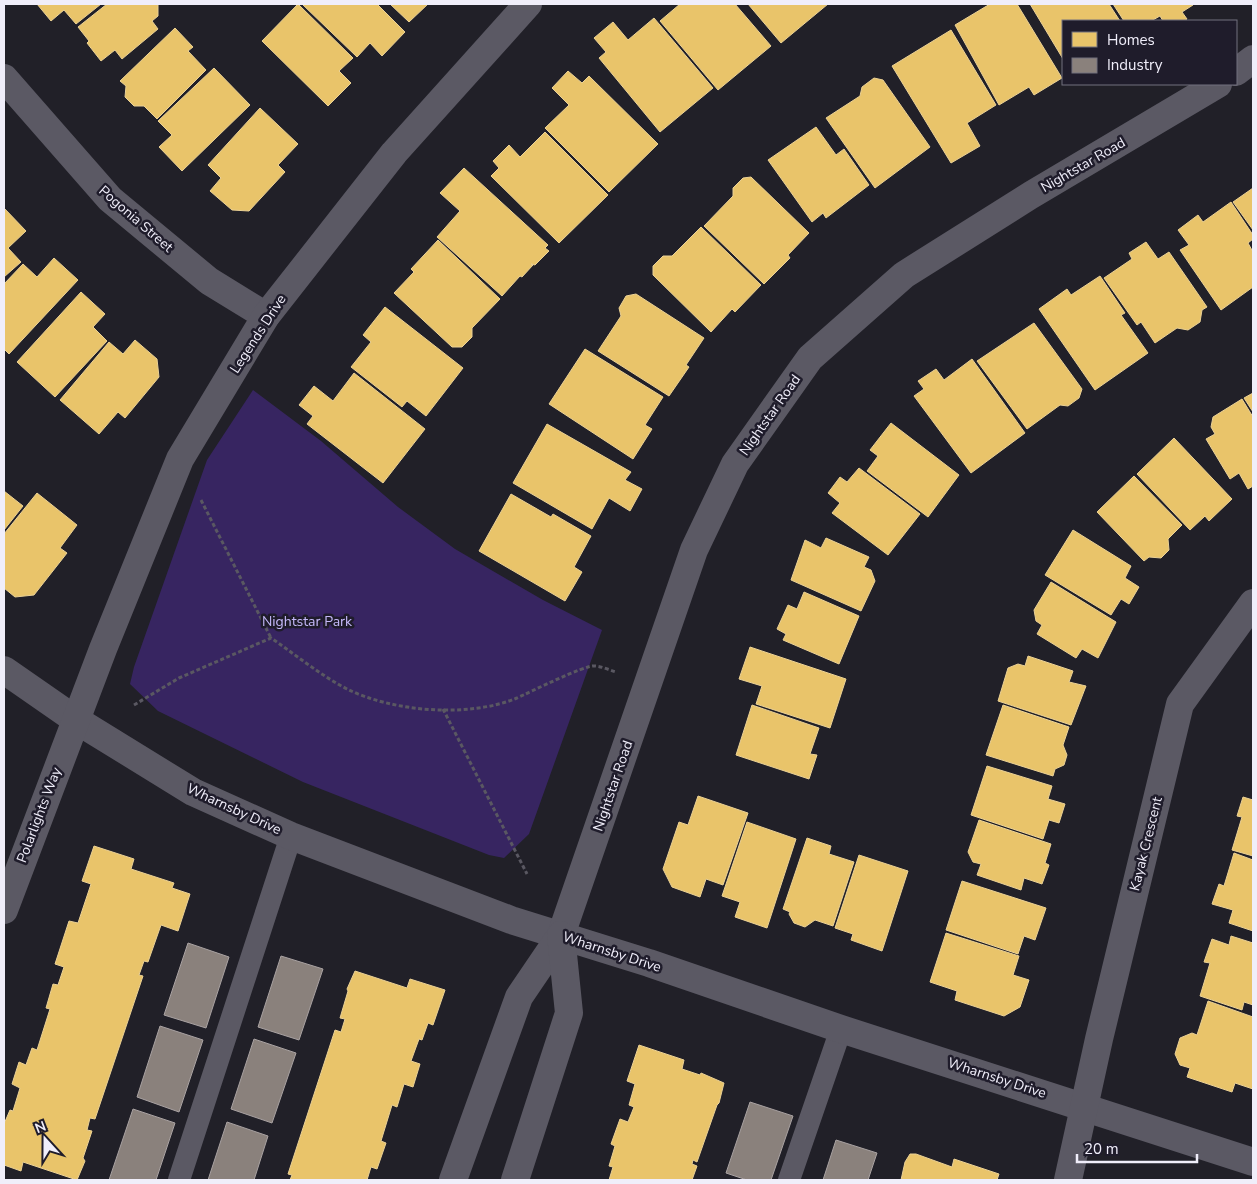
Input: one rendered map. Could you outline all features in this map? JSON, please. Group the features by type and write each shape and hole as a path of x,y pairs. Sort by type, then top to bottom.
{"street":[{"name":"Legends Drive","path":"76,720 102,649 180,459 266,316 394,152 528,4"},
{"path":"1237,71 1253,59"},
{"name":"Pogonia Street","path":"4,78 110,199 209,281 266,316"},
{"name":"Nightstar Road","path":"453,1180 519,997 561,935 694,550 735,464 810,358 904,275 1031,195 1216,85"},
{"name":"Kayak Crescent","path":"1068,1180 1180,704 1253,603"},
{"name":"Wharnsby Drive","path":"4,670 76,720 193,792 291,836 511,920 1253,1162"},
{"name":"Polarlights Way","path":"4,910 76,720"},
{"name":"Nightstar Road","path":"515,1180 568,1013 561,935"}],"lane":[{"path":"179,1180 291,836"},
{"path":"789,1180 841,1028"}],"path":[{"path":"180,459 271,638 336,682 362,696 392,704 443,709 471,709 502,704 593,665 650,680"},
{"path":"134,705 179,678 271,638"},
{"path":"443,709 527,874"}],"green space":[{"name":"Nightstar Park","path":"253,390 321,441 398,507 455,549 543,600 602,630 529,834 504,858 489,855 303,782 158,711 130,684 134,667 207,460"}],"building: Homes":[{"path":"37,4 101,4 76,24 64,10 51,21"},
{"path":"107,4 158,4 158,16 152,21 158,29 122,59 115,50 101,61 87,43 89,41 78,27"},
{"path":"298,4 353,58 339,71 351,83 328,106 262,41"},
{"path":"302,4 377,4 405,32 382,56 370,43 357,57"},
{"path":"390,4 428,4 409,22"},
{"path":"680,4 735,4 771,46 718,90 660,21"},
{"path":"748,4 828,4 781,43"},
{"path":"990,4 1017,4 1062,78 1034,95 1029,87 999,105 955,25"},
{"path":"1030,4 1109,4 1119,20 1062,20 1062,57"},
{"path":"1113,4 1193,5 1182,12 1187,19 1186,20 1162,20 1160,16 1153,20 1123,20"},
{"path":"654,18 713,88 660,132 599,58 606,52 594,38 613,22 628,40"},
{"path":"175,28 193,47 188,51 206,70 157,119 144,106 134,106 125,97 126,86 120,81"},
{"path":"951,30 996,105 967,123 980,146 951,163 892,66"},
{"path":"214,68 250,105 182,171 159,147 172,135 158,121"},
{"path":"568,71 582,83 589,76 658,144 609,192 545,128 569,105 552,88"},
{"path":"874,78 883,80 930,147 875,188 826,118 860,96 862,87"},
{"path":"260,108 298,144 278,165 285,172 249,211 232,210 210,191 221,178 208,165"},
{"path":"816,127 836,155 844,149 869,185 826,218 823,213 812,222 768,160"},
{"path":"545,132 608,195 559,243 491,176 499,168 493,161 509,145 520,157"},
{"path":"464,168 548,245 545,248 549,251 535,265 531,264 533,265 502,296 437,237 460,211 440,193"},
{"path":"751,177 809,233 788,255 790,258 764,284 704,226 733,196 733,188 743,178"},
{"path":"1253,188 1253,230 1233,202"},
{"path":"1231,202 1253,235 1253,239 1248,243 1253,252 1253,287 1221,310 1180,250 1189,245 1178,230 1198,215 1203,222"},
{"path":"4,208 26,231 8,248 21,262 4,277"},
{"path":"701,227 761,285 735,312 732,309 711,332 653,275 653,266 663,256 672,256"},
{"path":"438,240 500,299 472,328 472,337 462,347 452,347 394,293 414,272 411,269"},
{"path":"1146,242 1158,259 1169,252 1207,307 1202,310 1200,322 1188,330 1177,328 1155,343 1141,322 1137,325 1104,278 1132,259 1129,253"},
{"path":"54,258 78,280 9,354 4,349 4,284 23,264 37,277"},
{"path":"1100,276 1125,313 1121,315 1148,353 1095,390 1039,309 1067,289 1071,295"},
{"path":"81,292 105,314 93,327 107,341 55,397 17,362"},
{"path":"636,294 704,338 686,365 689,367 669,396 598,351 621,316 619,308 626,296"},
{"path":"385,307 463,368 426,416 407,401 402,407 351,367 371,342 363,335"},
{"path":"1034,323 1082,389 1079,398 1068,406 1060,405 1027,429 977,361"},
{"path":"135,340 157,359 159,377 125,418 118,412 99,434 60,400 109,342 123,354"},
{"path":"585,349 663,397 645,425 652,429 633,459 549,404"},
{"path":"972,359 1025,433 971,473 914,396 924,389 918,381 936,369 944,380"},
{"path":"354,373 425,429 383,483 307,424 313,416 299,405 314,386 333,401"},
{"path":"1253,393 1253,412 1244,398"},
{"path":"1242,399 1253,417 1253,486 1248,489 1239,473 1230,479 1206,439 1215,434 1211,427 1213,417"},
{"path":"891,423 959,475 928,517 867,471 878,456 870,450"},
{"path":"547,424 631,472 625,480 642,489 630,511 609,498 592,529 513,483"},
{"path":"1174,438 1232,499 1209,521 1205,516 1190,530 1137,474"},
{"path":"859,468 920,514 888,555 832,513 840,503 828,493 840,477 847,482"},
{"path":"1134,476 1182,525 1168,539 1169,550 1161,558 1149,557 1144,561 1097,512"},
{"path":"4,491 23,506 4,530"},
{"path":"37,493 77,525 60,548 67,553 34,595 15,597 4,588 4,534"},
{"path":"511,494 551,517 553,514 591,536 574,567 582,572 565,601 479,551"},
{"path":"1073,530 1131,566 1125,578 1139,587 1129,604 1121,599 1111,615 1045,575"},
{"path":"826,538 869,557 864,567 871,570 875,581 861,611 791,580 805,540 821,548"},
{"path":"1051,582 1116,622 1098,658 1082,649 1076,658 1037,634 1042,625 1036,621 1034,610"},
{"path":"804,592 859,616 839,664 783,640 786,634 777,629 788,605 797,609"},
{"path":"750,647 846,679 830,728 756,704 762,686 739,679"},
{"path":"1028,656 1073,671 1069,682 1086,686 1071,725 998,701 1008,668 1018,664 1025,666"},
{"path":"752,705 819,728 810,754 817,755 809,779 736,755"},
{"path":"1003,705 1069,727 1063,745 1067,755 1064,765 1055,769 1053,776 986,755"},
{"path":"987,766 1052,786 1048,799 1065,804 1059,823 1049,820 1043,839 971,815"},
{"path":"698,796 748,813 723,885 706,879 700,897 672,887 663,869 679,822 688,825"},
{"path":"1243,797 1253,800 1253,856 1232,850 1242,817 1237,816"},
{"path":"979,820 1051,844 1045,863 1049,865 1042,884 1024,878 1021,890 977,875 981,864 973,862 968,852"},
{"path":"747,822 796,839 767,928 735,917 740,902 722,896"},
{"path":"807,838 831,846 829,854 854,862 833,926 815,920 805,927 794,923 789,914 790,912 783,909"},
{"path":"94,846 134,859 131,869 174,883 172,888 190,894 178,931 161,925 148,962 144,961 139,975 143,976 95,1119 90,1118 87,1130 92,1131 83,1158 85,1161 77,1180 23,1162 21,1171 4,1165 4,1124 10,1110 13,1111 20,1088 12,1084 19,1062 26,1065 32,1048 37,1050 50,1009 46,1008 53,984 58,985 64,967 55,964 69,921 78,923 91,884 82,881"},
{"path":"1234,853 1253,860 1253,931 1229,923 1233,910 1212,904 1219,884 1224,886"},
{"path":"859,855 908,871 882,951 851,940 853,934 835,928"},
{"path":"962,881 1046,908 1035,940 1024,936 1018,954 946,930"},
{"path":"946,933 1019,956 1013,975 1029,980 1020,1007 1004,1016 955,1000 957,991 930,982"},
{"path":"1231,936 1253,943 1253,1005 1244,1002 1242,1010 1200,996 1210,963 1204,962 1212,939 1229,945"},
{"path":"355,971 407,988 410,979 445,990 433,1025 428,1023 422,1040 419,1039 411,1061 420,1064 413,1087 404,1084 397,1107 392,1105 381,1141 386,1143 377,1169 371,1167 367,1180 290,1180 292,1175 288,1174 335,1030 341,1032 345,1019 340,1018 347,989"},
{"path":"1208,1001 1253,1017 1253,1089 1235,1083 1232,1092 1187,1077 1190,1068 1180,1065 1175,1054 1180,1038 1192,1033 1197,1035"},
{"path":"639,1045 684,1060 682,1069 700,1075 701,1073 724,1083 719,1103 697,1162 693,1160 692,1164 697,1166 692,1180 609,1180 613,1167 609,1166 615,1146 611,1144 620,1119 628,1122 634,1107 629,1105 635,1084 627,1081"},
{"path":"910,1154 916,1154 952,1167 954,1159 999,1174 997,1180 901,1180 905,1162"}],"building: Industry":[{"path":"188,943 229,957 206,1028 164,1015"},
{"path":"281,956 323,969 299,1040 258,1027"},
{"path":"160,1026 203,1040 179,1112 137,1097"},
{"path":"254,1039 296,1053 272,1123 231,1109"},
{"path":"750,1102 793,1116 771,1180 747,1180 726,1173"},
{"path":"133,1109 175,1123 156,1180 109,1180"},
{"path":"227,1122 268,1136 254,1180 208,1180"},
{"path":"836,1140 877,1153 868,1180 823,1180"}]}
